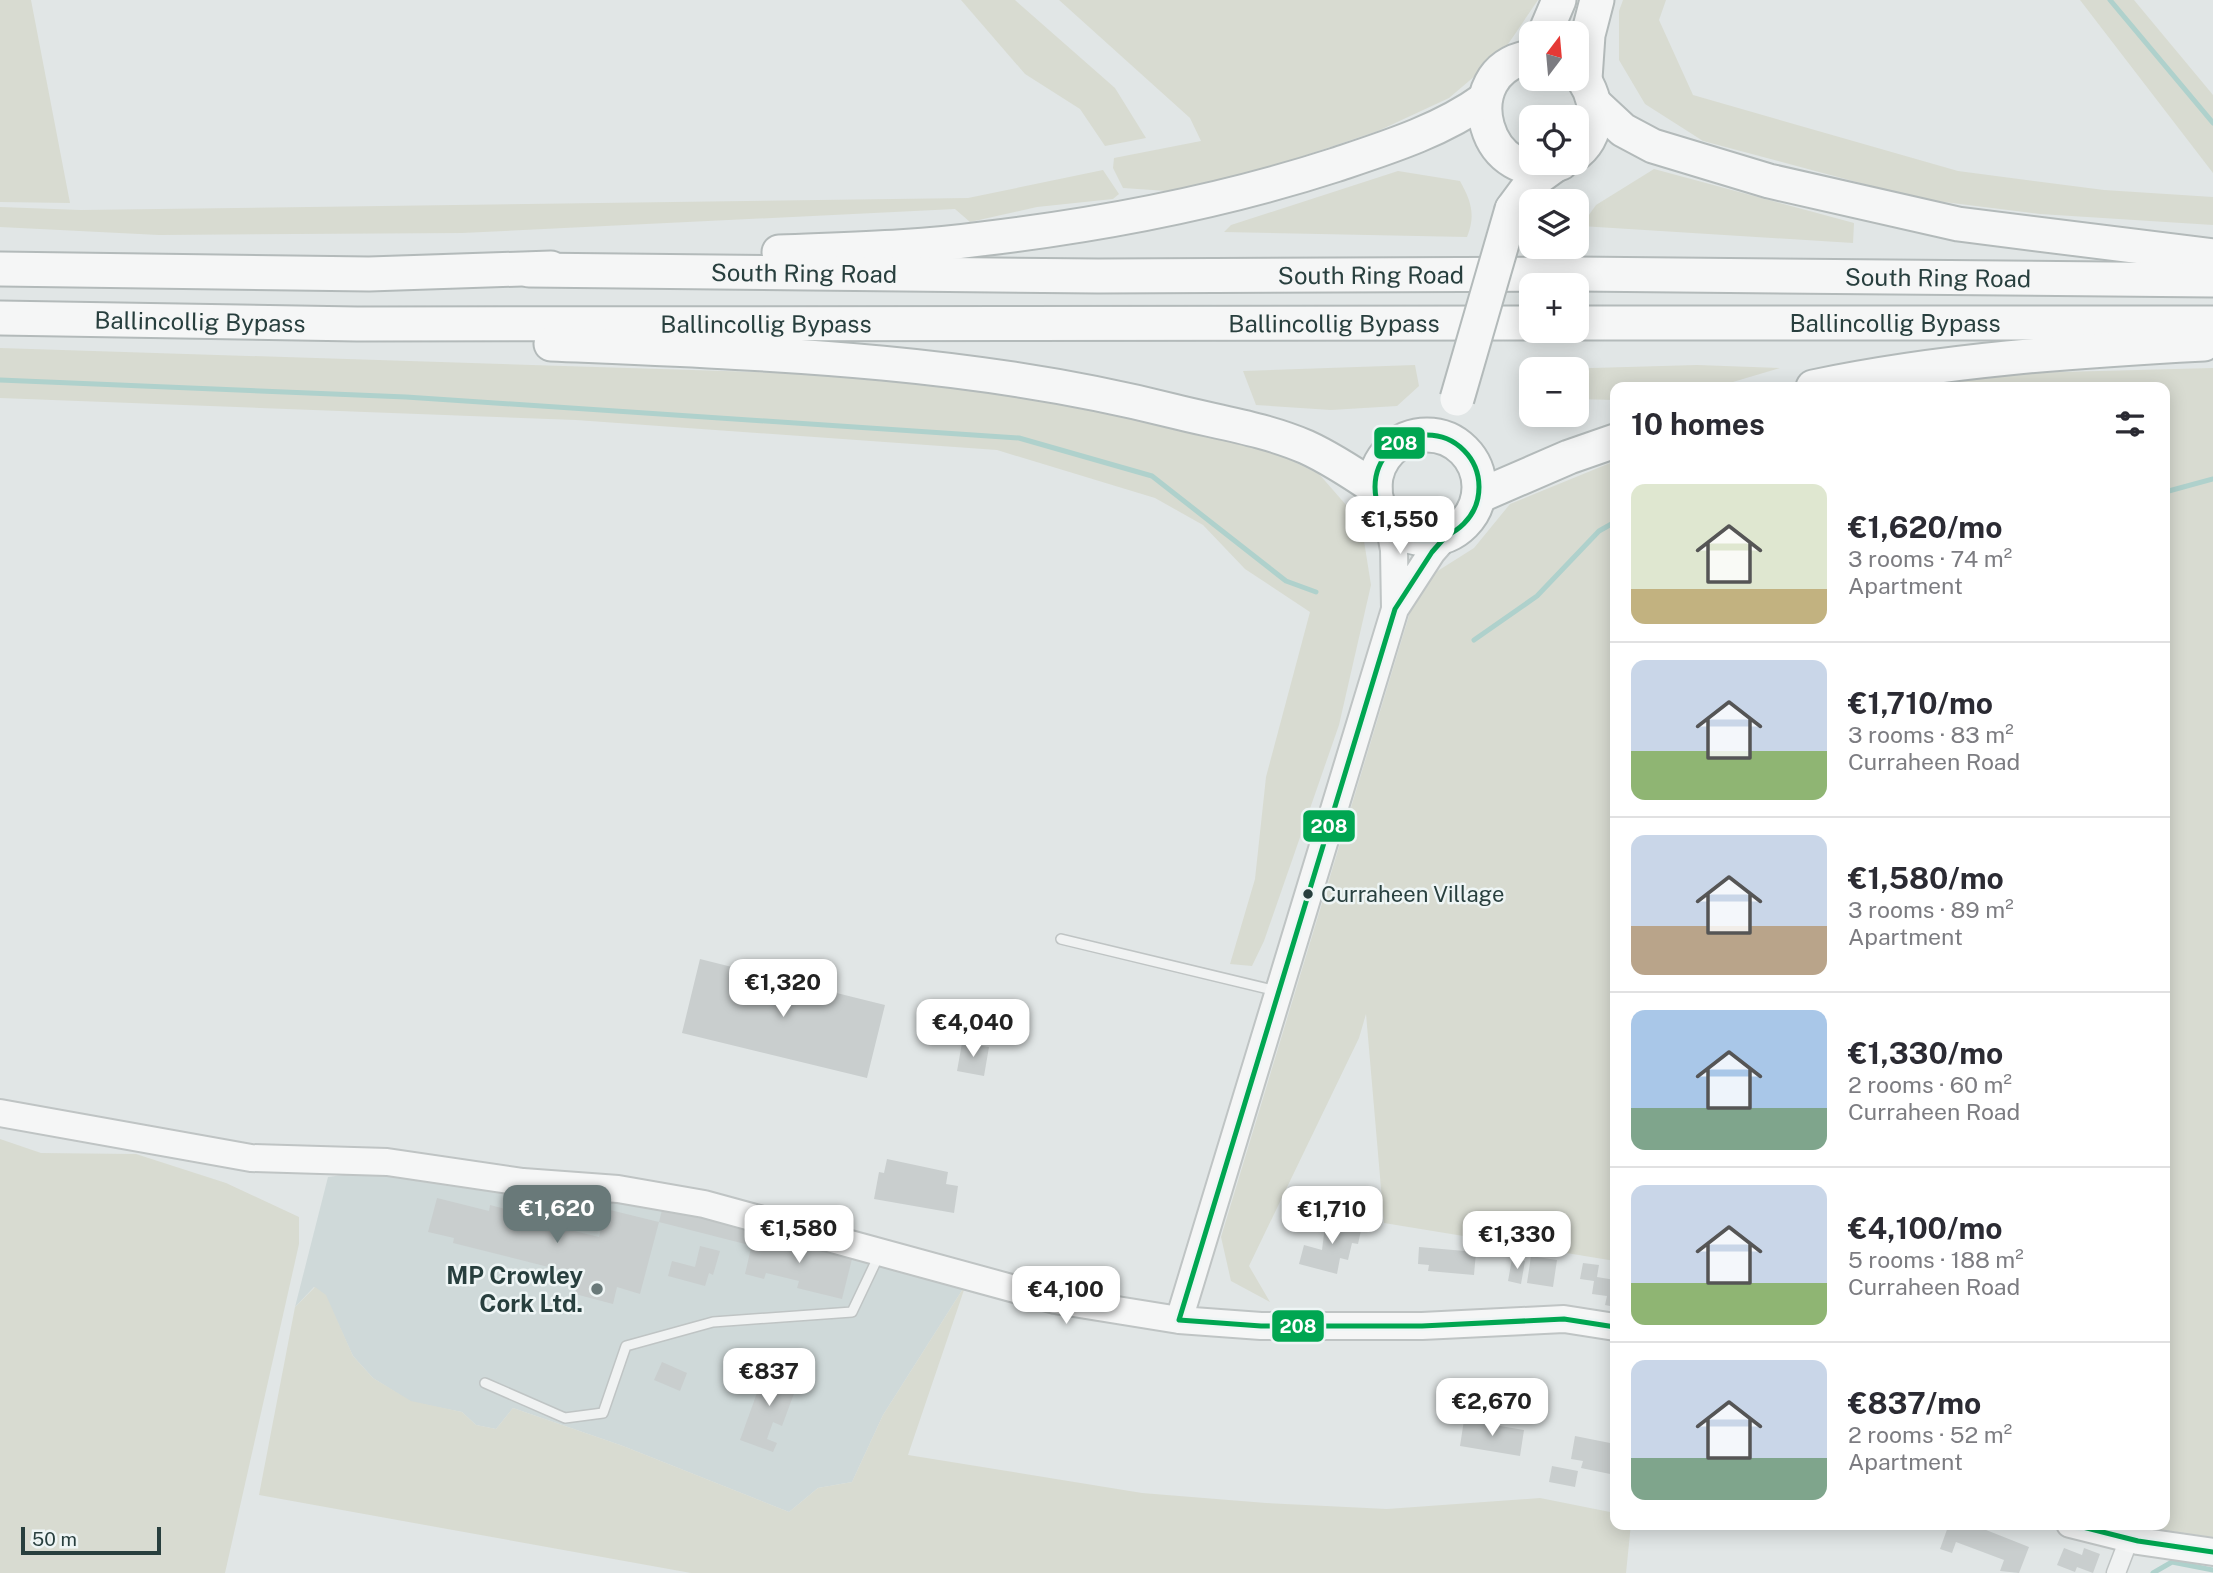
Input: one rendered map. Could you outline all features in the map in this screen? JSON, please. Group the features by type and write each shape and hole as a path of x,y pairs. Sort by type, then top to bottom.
{"highway":[{"path":"1548,21 1559,0"},
{"path":"1589,31 1597,0"},
{"path":"1519,60 1500,72 1485,99 1484,116 1496,147 1509,159 1519,162"},
{"path":"1589,90 1623,130 1653,146 1769,181 1958,223 2213,256"},
{"path":"529,270 980,240 1143,213 1270,184 1371,153 1456,118 1485,99"},
{"path":"1457,399 1439,423 1423,434 1408,438 1383,457 1377,472 1375,488 1382,512 1389,523 1416,538 1447,535 1462,526 1473,513 1479,496 1478,475 1459,426 1457,399 1512,209 1513,178 1509,159"},
{"path":"1512,209 1532,182 1542,175"},
{"name":"Ballincollig Bypass","path":"0,269 342,274 529,270"},
{"name":"South Ring Road","path":"529,270 1098,276 1589,274 2213,279"},
{"name":"Ballincollig Bypass","path":"0,318 357,324 1519,323"},
{"name":"Ballincollig Bypass","path":"1589,323 2213,323"},
{"path":"357,324 512,343 867,360 1028,379 1095,391 1284,440 1319,453 1375,488"},
{"path":"1839,382 1923,366 1991,358 2213,344"},
{"path":"1423,434 1441,436 1457,443 1469,455"},
{"path":"1479,496 1569,457 1610,443"}],"street":[{"path":"1389,523 1394,551 1395,609"},
{"path":"1178,1320 1395,609 1432,552 1447,535"},
{"path":"0,1113 251,1158 387,1162 523,1182 618,1189 704,1204 1055,1300 1178,1320 1261,1326 1422,1326 1564,1319 1610,1325"},
{"path":"2094,1530 2129,1539 2213,1552"},
{"path":"2116,1573 2129,1539"}],"lane":[{"path":"1061,939 1277,991"},
{"path":"485,1384 565,1418 603,1413 626,1346 713,1322 852,1312 880,1252"}],"shaded area":[{"path":"0,0 31,0 70,203 0,202"},
{"path":"961,0 1015,0 1115,88 1146,138 1105,146 1080,109 1025,74"},
{"path":"1059,0 1538,0 1524,21 1519,21 1519,28 1502,53 1449,98 1378,131 1256,172 1167,191 1123,188 1113,168 1114,158 1201,141 1190,118"},
{"path":"1623,0 1666,0 1659,20 1693,95 1958,171 2104,190 2213,197 2213,225 2040,214 1920,199 1703,141 1645,104 1619,60 1619,11"},
{"path":"2080,0 2134,0 2213,95 2213,173"},
{"path":"1654,169 1854,223 1853,243 1589,226 1589,215 1596,205"},
{"path":"1103,170 1119,194 1113,199 1037,207 970,222 955,209 462,233 159,235 0,227 0,207 81,210 968,198"},
{"path":"1398,171 1460,181 1471,208 1467,237 1224,232 1231,225"},
{"path":"0,348 847,375 1059,399 1274,452 1319,474 1361,522 1371,585 1339,725 1264,941 1252,966 1230,964 1255,879 1266,777 1310,612 1245,569 1203,525 1155,498 997,450 576,420 0,398"},
{"path":"1415,365 1419,386 1397,406 1331,410 1256,405 1243,371"},
{"path":"1697,365 1780,368 1733,382 1610,382 1610,400 1589,399 1589,368"},
{"path":"2213,368 2213,1537 2159,1530 2170,1530 2170,382 1922,382 1952,375"},
{"path":"1610,463 1610,1260 1384,1223 1366,1014 1359,1038 1249,1266 1270,1302 1231,1281 1221,1237 1414,599 1436,572 1474,548 1510,504"},
{"path":"0,1139 41,1153 136,1154 226,1183 299,1217 299,1244 225,1573 0,1573"},
{"path":"372,1171 664,1202 966,1284 883,1415 852,1482 818,1488 789,1512 623,1446 513,1408 496,1429 476,1425 462,1412 411,1402 373,1378 353,1356 325,1295 314,1287 295,1307 328,1177"},
{"path":"966,1284 908,1455 1142,1493 1266,1503 1387,1509 1540,1498 1610,1512 1610,1530 1630,1530 1626,1573 691,1573 259,1495 295,1307 315,1287 326,1295 353,1356 373,1378 411,1401 462,1412 476,1425 496,1429 513,1408 623,1446 789,1512 818,1488 852,1482 883,1415"}],"building":[{"path":"700,959 885,1005 867,1078 682,1033"},
{"path":"962,1043 989,1047 984,1076 957,1071"},
{"path":"887,1159 948,1172 946,1184 958,1186 954,1213 874,1199 879,1172 884,1173"},
{"path":"437,1198 489,1211 490,1205 525,1214 524,1219 599,1237 606,1209 659,1222 640,1294 617,1287 613,1304 575,1294 580,1275 453,1243 454,1238 428,1232"},
{"path":"663,1206 753,1229 749,1245 659,1222"},
{"path":"1326,1218 1362,1226 1358,1244 1352,1243 1348,1260 1340,1258 1337,1274 1299,1264 1304,1245 1322,1250"},
{"path":"755,1231 782,1237 781,1242 852,1259 842,1299 797,1288 799,1281 766,1273 764,1279 745,1274"},
{"path":"700,1246 720,1251 713,1275 709,1273 705,1286 668,1276 672,1261 695,1267"},
{"path":"1419,1247 1476,1252 1474,1275 1428,1271 1429,1265 1418,1264"},
{"path":"1531,1256 1557,1260 1553,1287 1527,1283"},
{"path":"1512,1259 1525,1261 1521,1284 1508,1281"},
{"path":"1583,1263 1599,1265 1597,1277 1610,1279 1610,1306 1605,1305 1607,1296 1592,1294 1594,1281 1580,1279"},
{"path":"662,1362 687,1373 680,1391 654,1380"},
{"path":"766,1368 799,1380 782,1426 773,1422 767,1439 777,1443 773,1452 740,1440"},
{"path":"1464,1420 1524,1430 1520,1456 1460,1446"},
{"path":"1575,1436 1610,1443 1610,1474 1581,1468 1583,1461 1571,1459"},
{"path":"1552,1466 1578,1471 1575,1487 1549,1482"},
{"path":"1947,1530 1986,1530 2029,1547 2019,1573 2000,1571 2004,1560 1956,1542 1952,1553 1940,1549"},
{"path":"2064,1548 2082,1555 2084,1548 2100,1554 2093,1573 2077,1567 2075,1572 2057,1565"}],"waterway":[{"path":"2110,0 2213,123"},
{"path":"0,380 406,397 1019,438 1152,476 1286,581 1316,592"},
{"path":"2170,491 2213,479"},
{"path":"1474,640 1537,596 1599,531 1610,525"},
{"path":"2153,1573 2172,1562 2213,1570"}],"transit line":[{"name":"208","path":"1427,435 1447,439 1464,450 1475,467 1479,487 1475,507 1464,524 1447,535 1427,539 1407,535 1390,524 1379,507 1375,487 1379,467 1390,450 1407,439 1427,435"},
{"name":"208","path":"1447,535 1432,552 1395,609 1179,1320 1261,1326 1422,1326 1564,1319 1610,1326"},
{"name":"208","path":"2095,1530 2138,1541 2213,1552"}],"place":[{"name":"Curraheen Village","path":"1308,894"},
{"name":"MP Crowley Cork Ltd.","path":"597,1289"}]}
